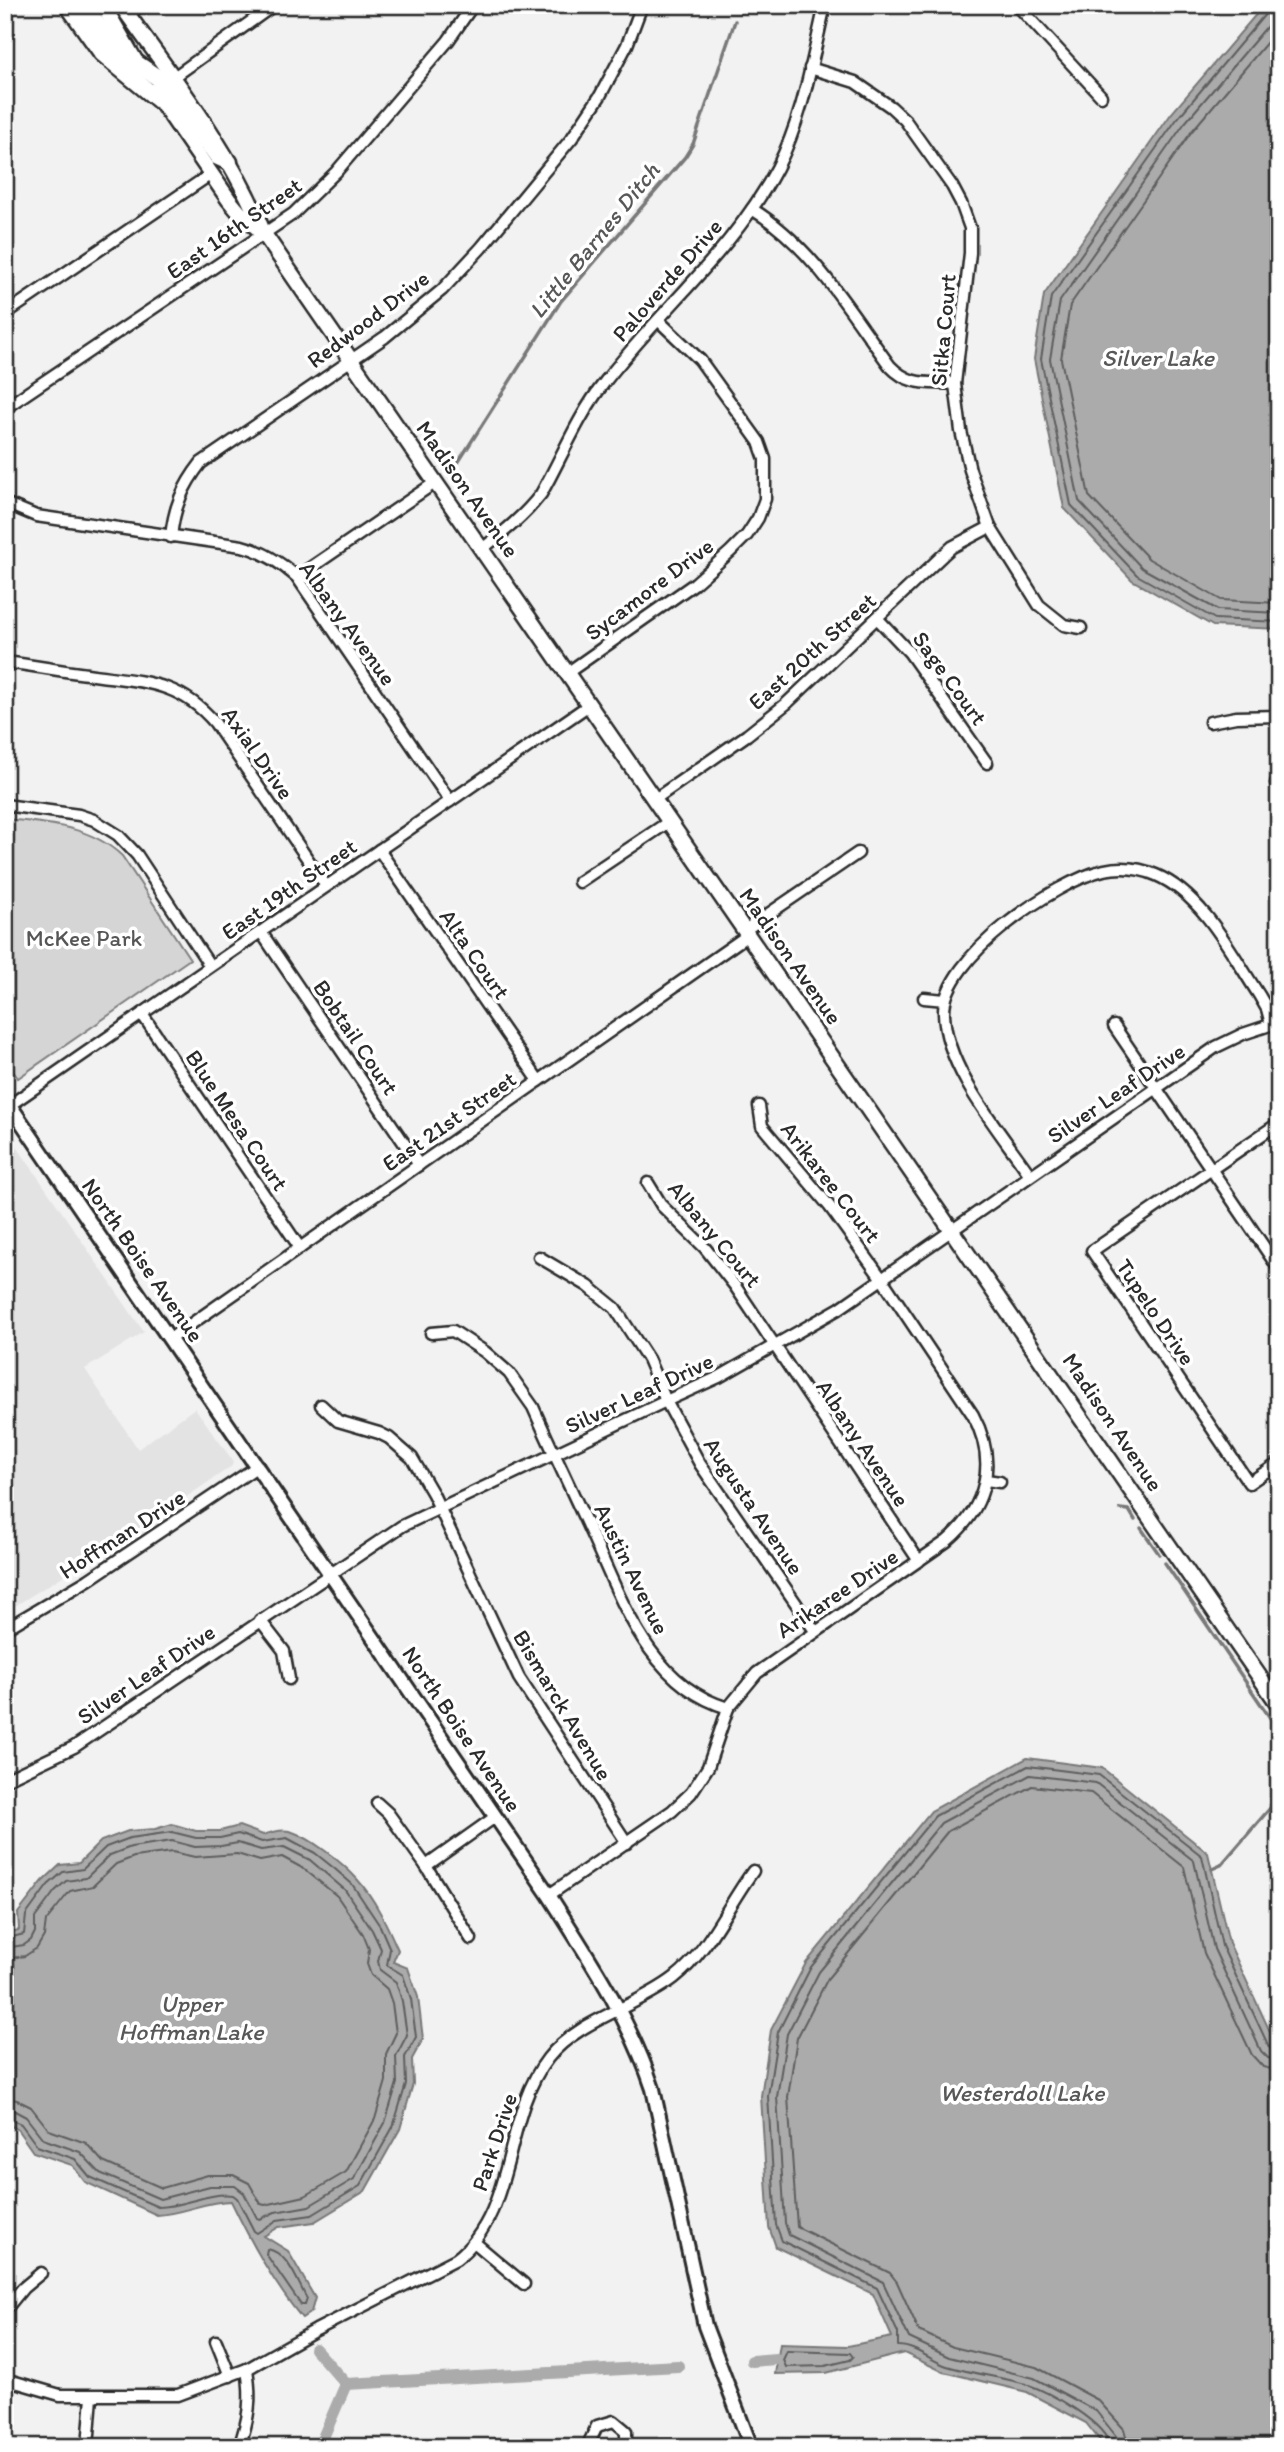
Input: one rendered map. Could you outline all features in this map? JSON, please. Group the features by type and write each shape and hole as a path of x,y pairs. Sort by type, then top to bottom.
{"highway":[{"path":"68,5 102,53 160,101"},
{"path":"83,5 109,42 119,52 161,80 218,157 229,162"}],"main road":[{"name":"Madison Avenue","path":"103,5 160,101 211,174 239,212 264,234"},
{"name":"Madison Avenue","path":"125,10 174,77 229,162 251,201 264,234 1279,1704"}],"street":[{"path":"125,10 141,5"},
{"path":"174,77 274,5"},
{"name":"East 16th Street","path":"5,408 293,214 337,172 448,41 472,5"},
{"name":"Redwood Drive","path":"171,537 176,503 201,463 410,318 442,290 572,138 600,96 627,45 642,5"},
{"name":"Paloverde Drive","path":"481,549 517,522 541,494 595,395 727,242 752,209 789,141 802,104 825,5"},
{"path":"1017,5 1101,96"},
{"name":"Sitka Court","path":"810,68 855,82 891,107 905,120 961,203 970,229 970,253 955,384 961,431 970,470 990,527 1039,604 1064,625 1081,628"},
{"path":"5,314 211,174"},
{"path":"752,209 777,226 810,257 890,366 901,377 915,382 955,384"},
{"name":"Sycamore Drive","path":"568,673 703,576 747,536 765,499 765,459 759,442 700,360 659,321"},
{"path":"297,577 436,482"},
{"name":"Albany Avenue","path":"5,503 36,516 255,550 277,562 297,577 450,801"},
{"name":"East 20th Street","path":"655,799 747,735 786,704 952,547 990,527"},
{"name":"Sage Court","path":"877,618 909,652 987,763"},
{"name":"Axial Drive","path":"5,662 147,681 173,690 196,703 215,723 327,886"},
{"name":"East 19th Street","path":"8,1101 142,1014 589,705"},
{"path":"1210,722 1236,717 1279,716"},
{"path":"5,805 79,815 94,820 118,835 137,855 210,966"},
{"path":"579,882 670,821"},
{"name":"Alta Court","path":"379,850 540,1081"},
{"name":"East 21st Street","path":"171,1338 540,1081 858,853"},
{"path":"1030,1175 957,1068 948,1040 945,1000 970,957 1008,923 1058,889 1105,870 1134,868 1172,883 1203,912 1275,1023"},
{"name":"Bobtail Court","path":"261,932 419,1165"},
{"path":"924,998 945,1000"},
{"name":"Blue Mesa Court","path":"142,1014 300,1248"},
{"name":"Silver Leaf Drive","path":"5,1780 74,1747 382,1538 439,1507 719,1377 840,1308 1216,1047 1275,1023"},
{"path":"1114,1026 1279,1269"},
{"name":"North Boise Avenue","path":"8,1101 549,1895 621,2011 653,2089 705,2326 751,2447"},
{"name":"Arikaree Court","path":"759,1106 762,1126 830,1207 882,1279"},
{"name":"Tupelo Drive","path":"1279,1124 1092,1251 1249,1483 1279,1463"},
{"name":"Albany Court","path":"648,1182 662,1206 705,1248 735,1286 774,1347"},
{"name":"Augusta Avenue","path":"539,1256 588,1286 615,1308 648,1359 666,1401 700,1464 815,1631"},
{"name":"Arikaree Drive","path":"549,1895 672,1811 697,1785 708,1768 728,1708 757,1672 961,1529 982,1496 986,1480 985,1450 978,1424 882,1279"},
{"name":"Austin Avenue","path":"431,1333 453,1331 499,1362 519,1385 533,1407 640,1638 677,1679 704,1698 728,1708"},
{"name":"Albany Avenue","path":"774,1347 919,1561"},
{"name":"Bismarck Avenue","path":"321,1405 338,1421 379,1433 412,1458 439,1507 519,1678 626,1843"},
{"name":"Hoffman Drive","path":"5,1629 88,1580 258,1466"},
{"path":"986,1480 1000,1482"},
{"path":"260,1619 284,1651 289,1679"},
{"path":"377,1803 388,1813 426,1866 471,1939"},
{"path":"426,1866 495,1817"},
{"name":"Park Drive","path":"5,2379 60,2395 178,2395 247,2370 316,2330 442,2267 466,2252 486,2227 522,2115 540,2070 549,2058 572,2036 621,2011 682,1971 753,1871"},
{"path":"474,2242 524,2284"},
{"path":"5,2310 23,2288 41,2273"},
{"path":"216,2341 230,2376"},
{"path":"239,2447 249,2417 250,2391 247,2370"},
{"path":"88,2447 92,2396"},
{"path":"587,2447 597,2426 614,2421 626,2431 626,2447"}],"shaded area":[{"path":"5,1129 144,1332 85,1369 138,1449 195,1408 233,1461 232,1466 145,1525 5,1612"}],"green space":[{"name":"McKee Park","path":"5,819 68,828 97,838 110,846 122,856 190,959 18,1078 5,1060"}],"water":[{"name":"Silver Lake","path":"1264,5 1279,5 1279,629 1213,626 1132,580 1064,508 1034,359 1044,295 1171,114"},
{"name":"Westerdoll Lake","path":"1027,1758 1102,1768 1208,1853 1229,1943 1279,2051 1279,2447 1105,2447 1086,2423 1027,2392 944,2372 904,2353 826,2373 775,2374 780,2344 848,2346 892,2337 873,2294 776,2247 769,2227 761,2096 771,2030 806,1963 931,1811"},
{"name":"Upper Hoffman Lake","path":"172,1824 196,1831 220,1831 239,1826 263,1835 290,1831 326,1851 357,1879 375,1904 398,1950 393,1962 408,1968 418,1997 423,2039 412,2059 413,2084 400,2129 365,2191 314,2222 279,2227 264,2236 288,2251 315,2298 311,2312 302,2318 263,2262 231,2201 157,2215 85,2182 72,2165 33,2152 17,2129 5,2123 5,1933 19,1930 18,1913 43,1881 60,1865 79,1863 101,1841 128,1831 155,1829"}],"waterway":[{"name":"Little Barnes Ditch","path":"454,469 561,301 685,157 693,144 735,21"},
{"name":"Little Barnes Ditch","path":"1120,1509 1129,1510 1135,1520"},
{"name":"Little Barnes Ditch","path":"1141,1528 1159,1554"},
{"name":"Little Barnes Ditch","path":"1165,1563 1279,1731"},
{"name":"Little Barnes Ditch","path":"1212,1869 1221,1865 1279,1798"},
{"path":"315,2349 346,2384"},
{"path":"752,2361 776,2359"},
{"path":"346,2384 678,2366"},
{"path":"319,2447 346,2384"}]}
